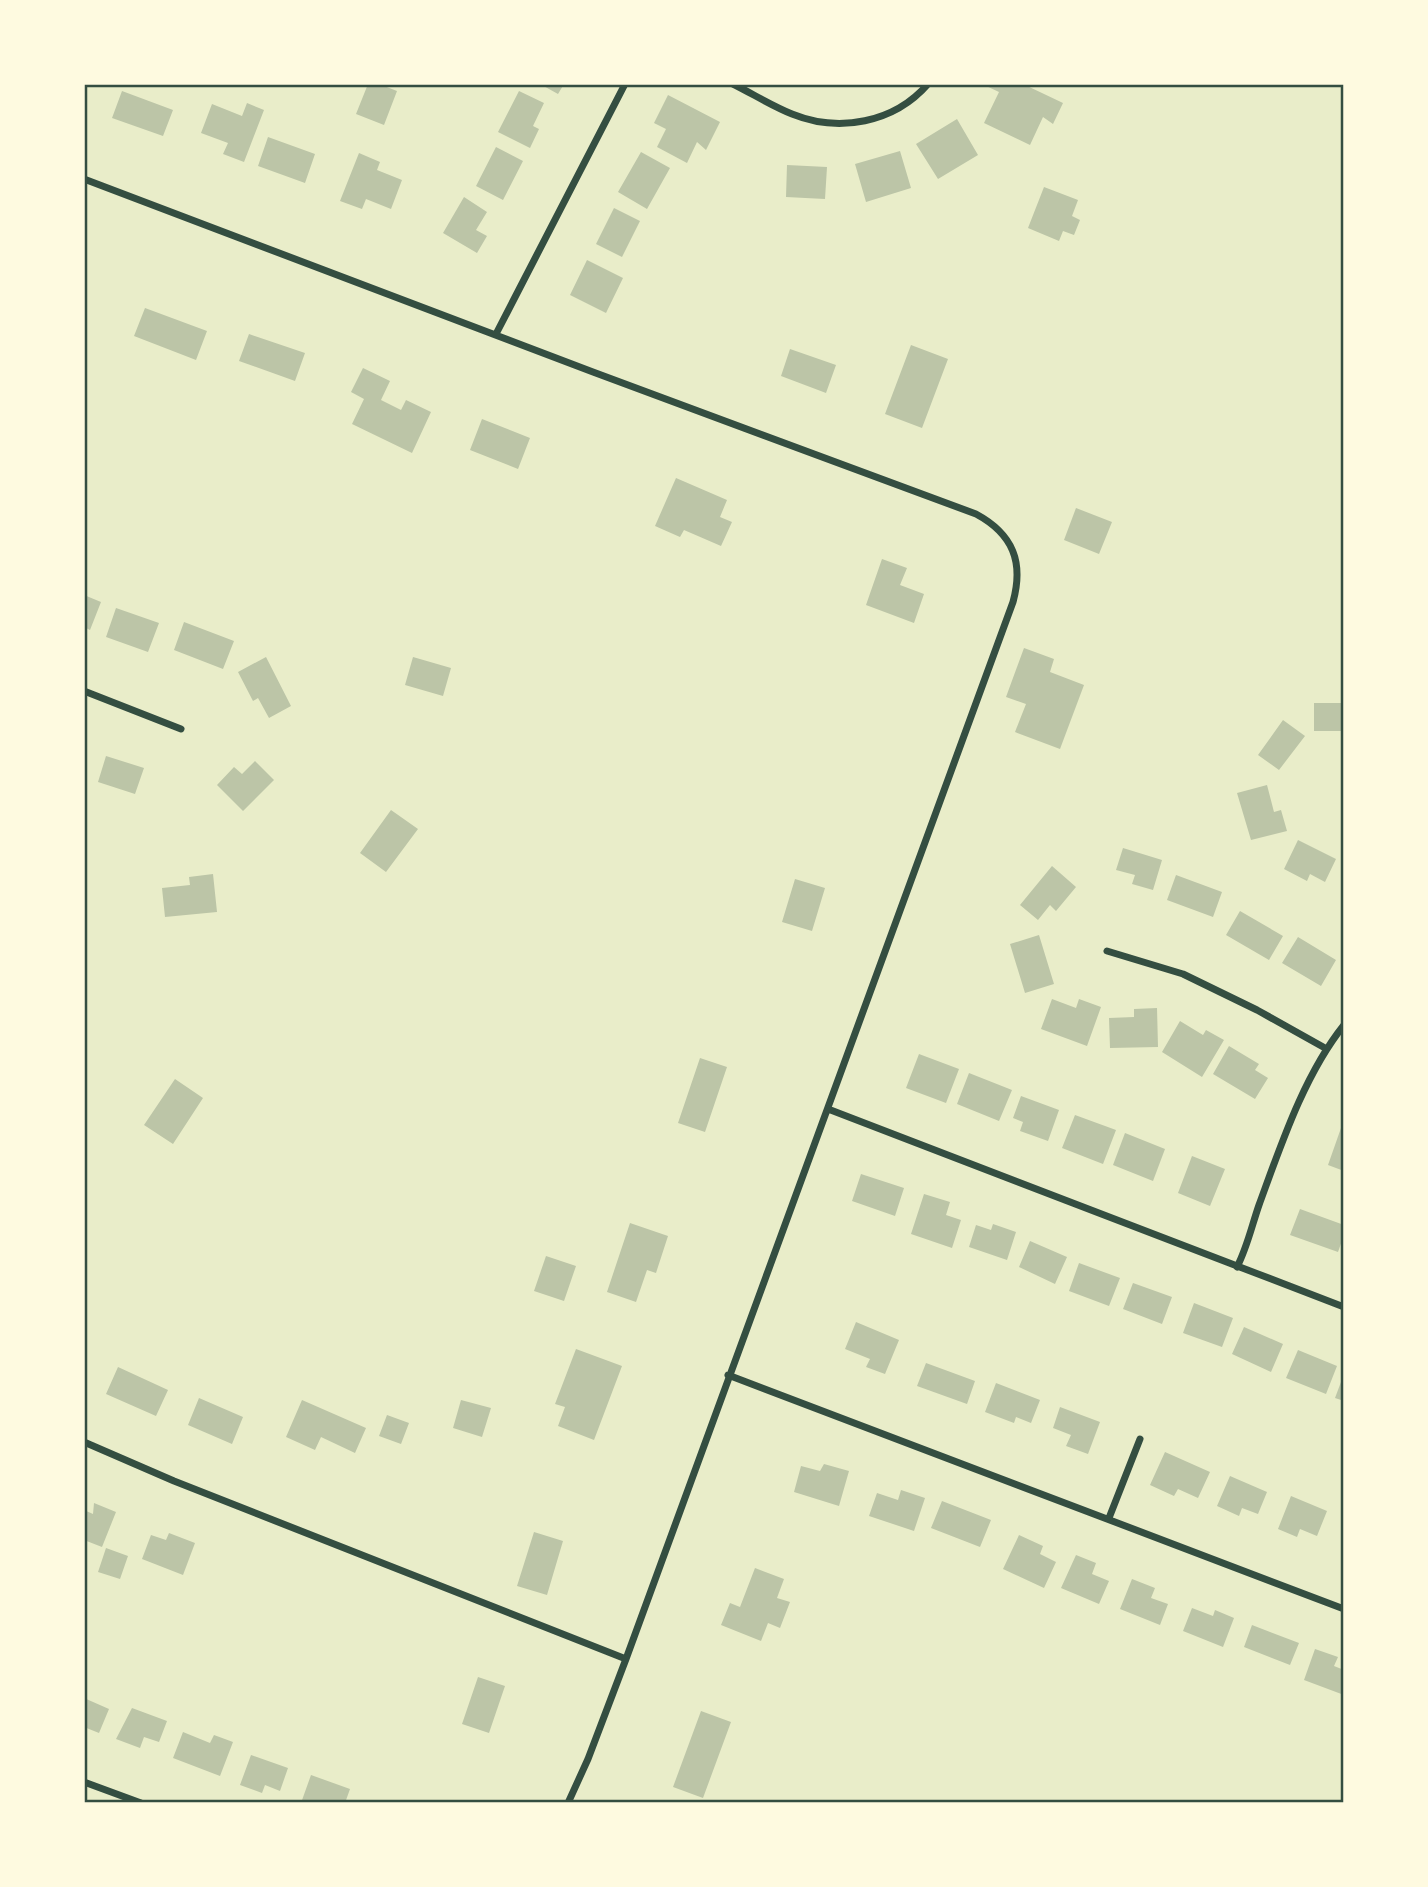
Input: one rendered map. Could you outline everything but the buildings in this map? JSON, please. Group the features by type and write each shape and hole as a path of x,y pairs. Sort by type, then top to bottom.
{"street":[{"path":"496,334 625,84"},
{"path":"733,84 791,114 813,121 838,124 883,116 903,106 928,84"},
{"path":"84,178 976,514 991,522 1011,545 1018,573 1013,602 626,1659 568,1803"},
{"path":"84,691 181,729"},
{"path":"1107,951 1183,974 1325,1048"},
{"path":"1237,1266 1282,1146 1325,1048 1344,1024"},
{"path":"828,1109 1344,1307"},
{"path":"728,1375 1344,1609"},
{"path":"1109,1518 1140,1439"},
{"path":"84,1442 626,1659"},
{"path":"84,1782 141,1803"}]}
